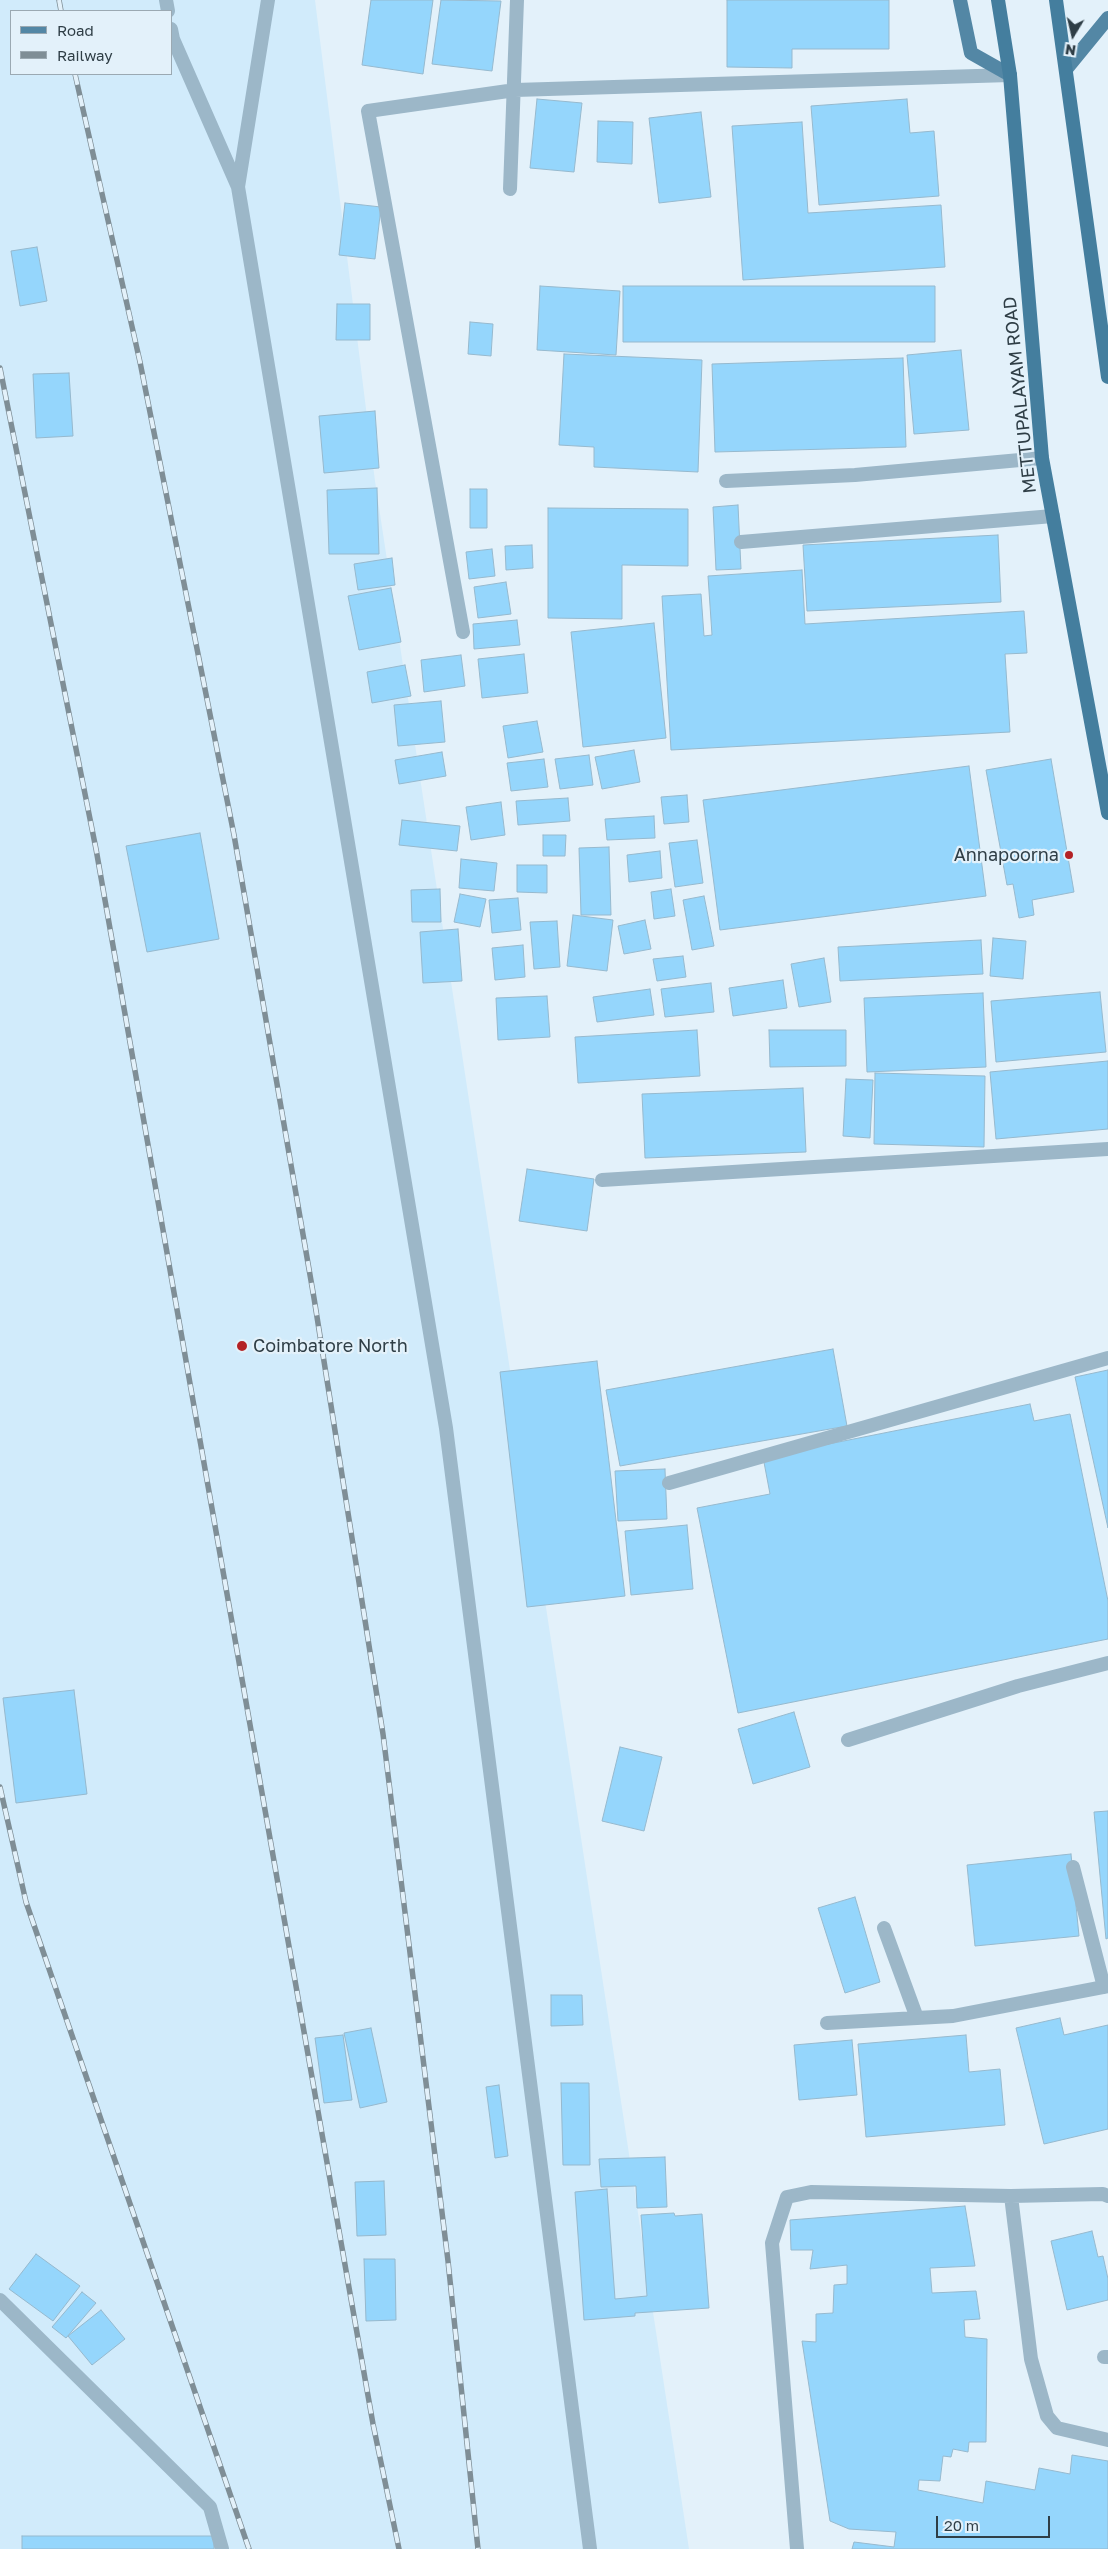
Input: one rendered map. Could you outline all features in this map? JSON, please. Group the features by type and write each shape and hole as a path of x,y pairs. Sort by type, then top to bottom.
{"highway":[{"name":"METTUPALAYAM ROAD","path":"998,0 1010,75 1042,458 1108,813"},
{"path":"1056,0 1105,338 1108,377"}],"main road":[{"path":"960,0 971,53 1010,75"},
{"path":"1067,68 1108,18"}],"street":[{"path":"238,187 268,0"},
{"path":"510,189 517,0"},
{"path":"172,34 238,187 446,1428 590,2549"},
{"path":"463,632 368,111 515,90 1010,75"},
{"path":"726,481 855,475 1042,458"},
{"path":"740,542 1053,516"},
{"path":"602,1180 1108,1149"},
{"path":"669,1483 1108,1358"},
{"path":"848,1740 1018,1686 1108,1663"},
{"path":"827,2023 953,2016 1106,1986 1074,1867"},
{"path":"884,1928 917,2018"},
{"path":"797,2549 772,2243 787,2197 811,2192 1011,2196 1103,2194 1108,2196"},
{"path":"1011,2196 1031,2359 1048,2416 1057,2428 1108,2440"},
{"path":"0,2300 210,2508 222,2549"}],"shaded area":[{"path":"0,0 315,0 375,481 689,2549 0,2549"}],"building":[{"path":"371,0 433,0 423,74 362,65"},
{"path":"441,0 501,1 492,71 432,64"},
{"path":"727,0 889,0 889,49 792,49 792,68 727,67"},
{"path":"537,99 582,103 574,172 530,168"},
{"path":"907,99 910,133 934,131 939,196 819,205 811,106"},
{"path":"701,112 711,197 659,203 649,118"},
{"path":"598,121 633,122 632,164 597,162"},
{"path":"802,122 808,213 941,205 945,267 743,280 732,126"},
{"path":"345,203 381,207 375,259 339,255"},
{"path":"37,247 47,301 20,306 11,251"},
{"path":"540,286 620,291 616,355 537,350"},
{"path":"623,286 935,286 935,342 623,342"},
{"path":"337,304 370,304 370,340 336,340"},
{"path":"470,322 493,324 491,356 468,354"},
{"path":"961,350 969,430 914,434 907,355"},
{"path":"564,354 702,360 698,472 594,467 594,447 559,445"},
{"path":"903,358 906,447 715,452 712,364"},
{"path":"69,373 73,436 36,438 33,374"},
{"path":"375,411 379,468 324,473 319,416"},
{"path":"377,488 379,554 329,554 327,490"},
{"path":"470,489 487,489 487,528 470,528"},
{"path":"738,505 741,569 716,570 713,507"},
{"path":"548,508 688,509 688,566 622,565 622,619 548,618"},
{"path":"998,535 1001,602 807,611 803,545"},
{"path":"532,545 533,568 506,570 505,546"},
{"path":"492,549 495,576 469,579 466,552"},
{"path":"392,558 395,585 358,590 354,564"},
{"path":"802,570 805,624 1024,611 1027,653 1005,654 1010,732 671,750 662,596 701,594 704,636 712,635 708,576"},
{"path":"506,582 511,614 478,618 474,587"},
{"path":"391,588 401,642 359,650 348,596"},
{"path":"517,620 520,645 474,649 473,624"},
{"path":"654,623 666,738 583,747 571,632"},
{"path":"524,654 528,693 482,698 478,659"},
{"path":"461,655 465,686 424,692 421,660"},
{"path":"405,665 411,696 372,703 367,672"},
{"path":"441,701 445,742 398,746 394,705"},
{"path":"537,721 543,752 508,758 503,726"},
{"path":"634,750 640,782 602,789 595,757"},
{"path":"442,752 446,776 399,784 395,760"},
{"path":"589,755 593,785 560,789 555,759"},
{"path":"544,759 548,787 511,791 507,763"},
{"path":"1051,759 1074,892 1032,900 1034,915 1019,918 1013,884 1007,885 986,770"},
{"path":"969,766 986,896 720,930 703,800"},
{"path":"687,795 689,822 664,824 661,797"},
{"path":"568,798 570,821 518,825 516,801"},
{"path":"501,802 505,835 471,840 466,807"},
{"path":"654,816 655,838 607,840 605,819"},
{"path":"402,820 460,826 457,851 399,845"},
{"path":"200,833 219,939 147,952 126,846"},
{"path":"543,835 566,835 565,856 543,856"},
{"path":"697,840 703,883 675,887 669,843"},
{"path":"609,847 611,915 581,915 579,848"},
{"path":"660,851 662,878 629,882 627,855"},
{"path":"461,859 497,863 494,891 459,888"},
{"path":"517,865 547,865 547,893 517,892"},
{"path":"440,889 441,922 412,922 411,890"},
{"path":"671,889 675,916 654,919 651,892"},
{"path":"460,894 486,899 480,927 454,922"},
{"path":"704,896 714,946 692,950 683,900"},
{"path":"518,898 521,930 492,933 489,900"},
{"path":"573,915 613,920 607,971 567,966"},
{"path":"645,920 651,949 624,954 618,926"},
{"path":"557,921 560,967 534,969 530,922"},
{"path":"458,929 462,981 423,983 420,932"},
{"path":"993,938 1026,941 1023,979 990,976"},
{"path":"981,940 983,974 840,981 838,947"},
{"path":"523,945 525,977 495,980 492,948"},
{"path":"683,956 686,977 657,981 653,959"},
{"path":"824,958 831,1002 799,1007 791,964"},
{"path":"783,980 787,1008 733,1016 729,988"},
{"path":"711,983 714,1012 665,1017 661,989"},
{"path":"650,989 654,1015 597,1022 593,997"},
{"path":"1100,992 1106,1052 996,1062 991,1001"},
{"path":"983,993 986,1067 867,1072 864,998"},
{"path":"547,996 550,1037 498,1040 496,998"},
{"path":"697,1030 700,1076 578,1083 575,1037"},
{"path":"769,1030 846,1030 846,1066 770,1067"},
{"path":"1108,1061 1108,1129 996,1139 990,1072"},
{"path":"875,1073 985,1076 984,1147 874,1144"},
{"path":"846,1079 873,1080 870,1138 843,1136"},
{"path":"803,1088 806,1152 645,1158 642,1094"},
{"path":"527,1169 594,1179 587,1231 519,1221"},
{"path":"833,1349 847,1426 620,1466 606,1390"},
{"path":"597,1361 625,1596 527,1607 500,1372"},
{"path":"1108,1370 1108,1528 1075,1377"},
{"path":"1030,1404 1034,1421 1070,1414 1108,1601 1108,1639 738,1713 697,1508 770,1494 763,1457"},
{"path":"665,1469 667,1519 618,1521 615,1471"},
{"path":"687,1525 693,1589 631,1595 625,1531"},
{"path":"74,1690 87,1794 16,1803 3,1698"},
{"path":"794,1712 810,1767 753,1784 738,1729"},
{"path":"620,1747 662,1757 644,1831 602,1821"},
{"path":"1108,1811 1108,1938 1106,1939 1094,1812"},
{"path":"1071,1854 1079,1936 975,1946 967,1865"},
{"path":"855,1897 880,1982 845,1993 818,1908"},
{"path":"551,1995 582,1995 583,2025 551,2026"},
{"path":"1060,2018 1064,2035 1108,2025 1108,2129 1044,2144 1016,2028"},
{"path":"371,2028 387,2102 360,2108 344,2033"},
{"path":"343,2035 352,2100 324,2103 315,2038"},
{"path":"966,2035 969,2072 1000,2069 1005,2125 866,2137 858,2044"},
{"path":"852,2040 857,2095 799,2100 794,2045"},
{"path":"561,2083 589,2083 590,2165 563,2165"},
{"path":"499,2085 508,2156 495,2158 486,2087"},
{"path":"665,2157 667,2207 637,2208 636,2186 601,2187 599,2159"},
{"path":"384,2181 386,2235 357,2236 355,2182"},
{"path":"607,2189 615,2299 647,2296 641,2215 674,2213 675,2216 702,2214 709,2308 635,2313 635,2316 584,2320 575,2192"},
{"path":"965,2206 975,2266 930,2268 932,2293 976,2291 980,2319 964,2320 965,2337 987,2339 986,2442 969,2442 968,2452 953,2449 951,2457 943,2456 940,2481 919,2480 918,2490 983,2503 986,2481 1035,2490 1039,2468 1070,2474 1072,2455 1108,2461 1108,2549 852,2549 854,2542 894,2547 896,2532 849,2529 830,2521 802,2341 816,2342 816,2314 833,2313 834,2285 847,2284 847,2265 810,2269 813,2250 791,2250 790,2220"},
{"path":"1092,2231 1098,2257 1103,2256 1108,2279 1108,2300 1067,2310 1051,2241"},
{"path":"36,2254 80,2286 53,2321 9,2289"},
{"path":"364,2259 395,2259 396,2320 366,2321"},
{"path":"82,2292 96,2303 66,2338 52,2327"},
{"path":"101,2310 125,2339 92,2365 68,2336"},
{"path":"22,2536 214,2536 214,2549 22,2549"}],"railway":[{"path":"59,0 61,10"},
{"path":"75,75 140,362 234,835 314,1298 383,1734 448,2261 478,2549"},
{"path":"0,368 96,849 373,2424 399,2549"},
{"path":"0,1787 26,1902 249,2549"}],"place":[{"name":"Annapoorna","path":"1069,855"},
{"name":"Coimbatore North","path":"242,1346"}]}
